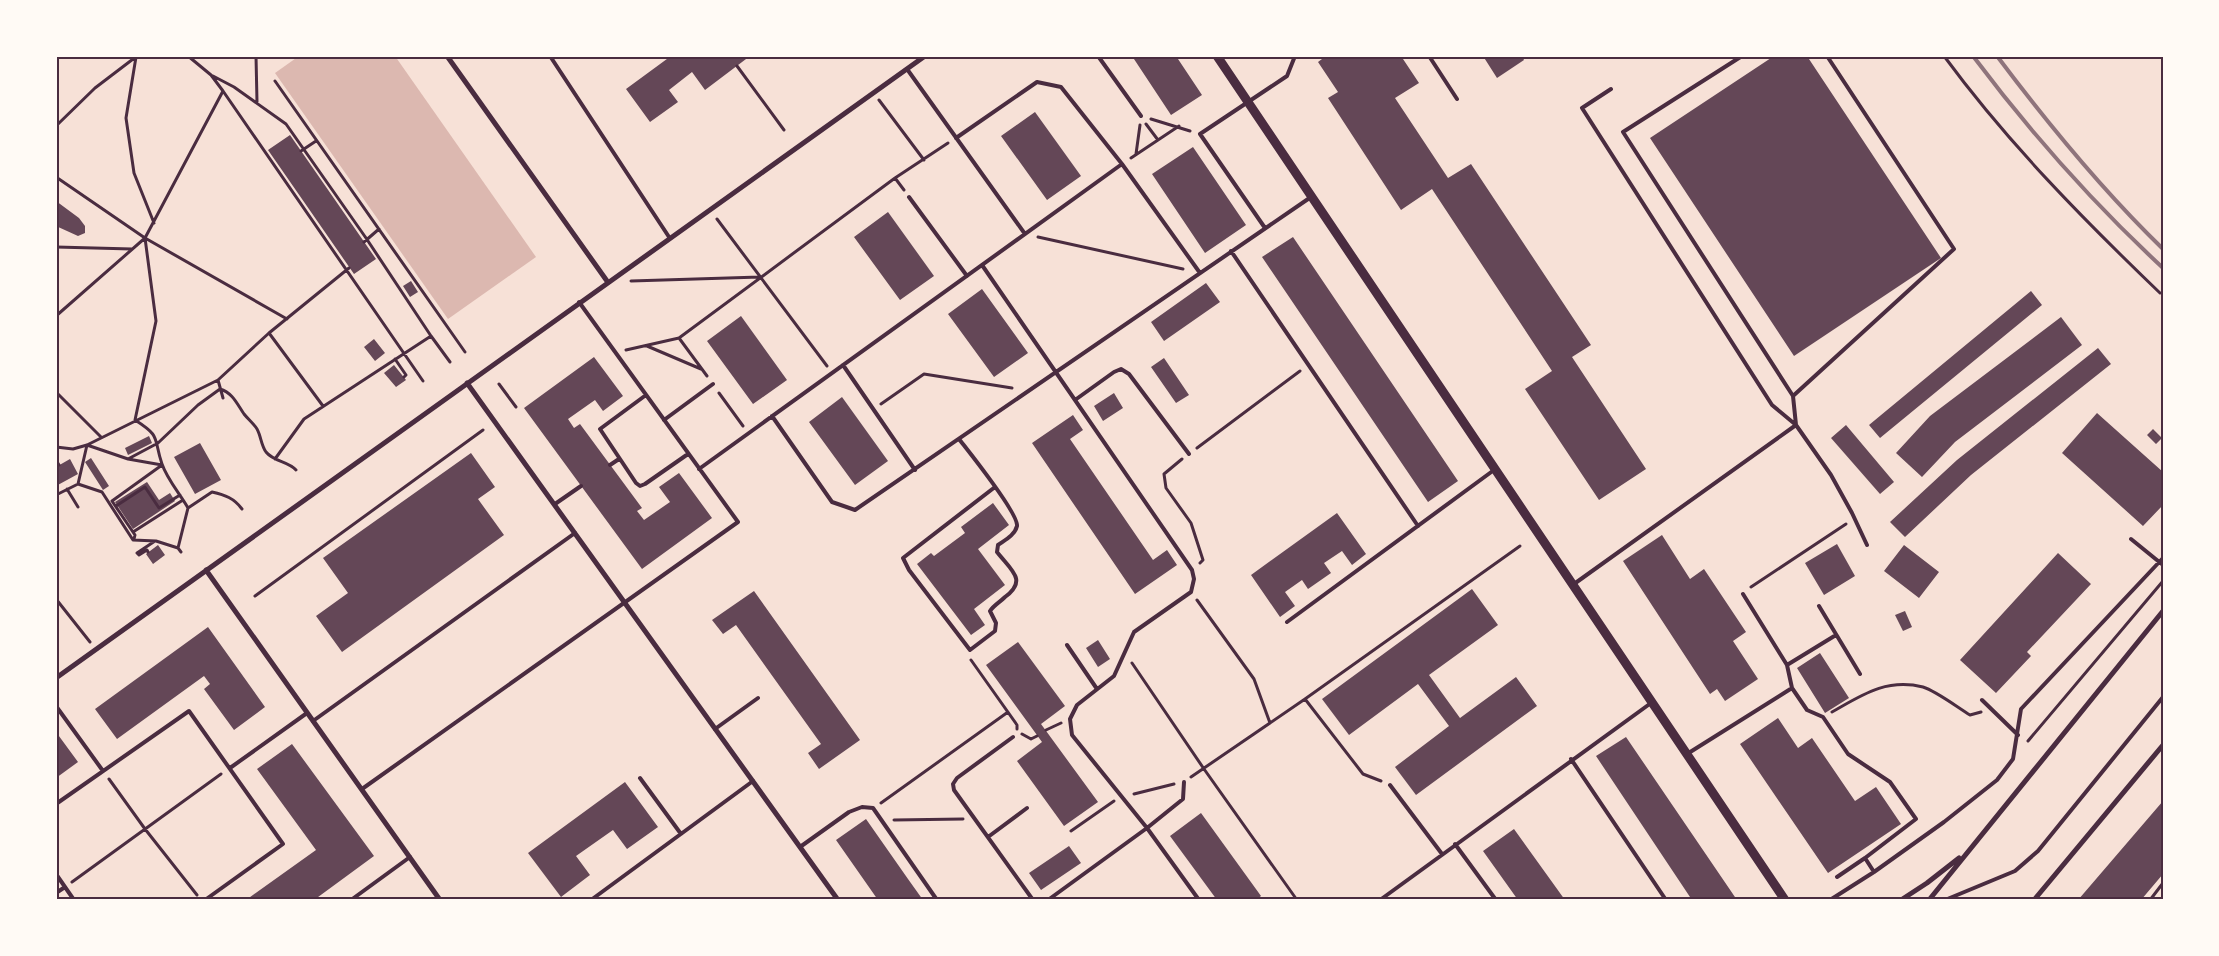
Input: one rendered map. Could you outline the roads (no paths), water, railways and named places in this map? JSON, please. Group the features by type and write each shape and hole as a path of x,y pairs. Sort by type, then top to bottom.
{"street":[{"path":"447,56 607,282"},
{"path":"56,678 669,237 925,56"},
{"path":"1217,56 1785,900"},
{"path":"467,383 838,900"},
{"path":"206,570 440,900"},
{"path":"1929,900 2163,611"},
{"path":"2034,900 2163,744"},
{"path":"1901,900 1927,883 1967,851"}],"lane":[{"path":"550,56 669,237"},
{"path":"1098,56 1141,116"},
{"path":"1265,228 1200,134 1286,76 1295,56"},
{"path":"1429,56 1458,99"},
{"path":"1742,56 1623,132 1793,396 1796,425"},
{"path":"1793,396 1954,250 1827,56"},
{"path":"907,69 1025,234"},
{"path":"956,138 1036,82 1061,87 1122,164 1200,273"},
{"path":"1611,89 1582,108 1772,405 1796,425 1831,475 1855,518 1867,545"},
{"path":"699,469 1122,164"},
{"path":"909,196 967,276"},
{"path":"772,416 832,502 855,510 1311,197"},
{"path":"1232,251 1418,526"},
{"path":"982,265 1192,570 1194,580 1191,592 1134,632 1114,676 1077,705 1070,719 1072,735 1146,828 1199,900"},
{"path":"362,789 738,522 579,302"},
{"path":"843,365 915,470"},
{"path":"1074,400 1114,372 1121,370 1129,374 1189,454"},
{"path":"664,420 713,384"},
{"path":"646,395 600,429 619,459 640,486 688,454"},
{"path":"1573,584 1796,425"},
{"path":"959,439 994,487 1015,516 1017,525 1014,533 998,545 997,552 1017,579 1018,584 1015,590 990,611 996,623 995,631 970,650 909,570 903,558 994,487"},
{"path":"610,465 619,459"},
{"path":"1287,622 1496,469"},
{"path":"555,504 581,486"},
{"path":"313,721 575,533"},
{"path":"2131,539 2163,565"},
{"path":"1830,900 1874,872 1944,822 1997,780 2014,759 2021,709 2163,558"},
{"path":"1743,594 1788,665 1792,688 1807,710 1823,717 1848,754 1890,782 1916,819 1865,858 1837,876"},
{"path":"1818,606 1860,674"},
{"path":"1788,665 1836,635"},
{"path":"1067,645 1097,689"},
{"path":"1687,754 1792,688"},
{"path":"1945,900 2015,871 2038,851 2163,697"},
{"path":"716,729 758,698"},
{"path":"1982,700 2018,735"},
{"path":"1380,900 1652,702"},
{"path":"56,706 103,771"},
{"path":"56,804 189,711 283,844 205,900"},
{"path":"230,768 307,713"},
{"path":"1013,737 957,778 953,784 954,790 1033,900"},
{"path":"1572,759 1666,900"},
{"path":"640,778 681,834"},
{"path":"591,900 753,781"},
{"path":"1048,900 1183,799 1184,782"},
{"path":"1390,785 1442,854"},
{"path":"800,847 849,812 862,807 874,808 937,900"},
{"path":"988,837 1027,808"},
{"path":"1455,844 1496,900"},
{"path":"351,900 411,857"},
{"path":"1865,858 1874,872"},
{"path":"56,874 74,900"},
{"path":"56,894 65,887"},
{"path":"1933,900 1934,892"}],"railway":[{"path":"1973,56 2040,140 2112,219 2163,268"},
{"path":"1997,56 2076,156 2118,204 2163,249"}]}
